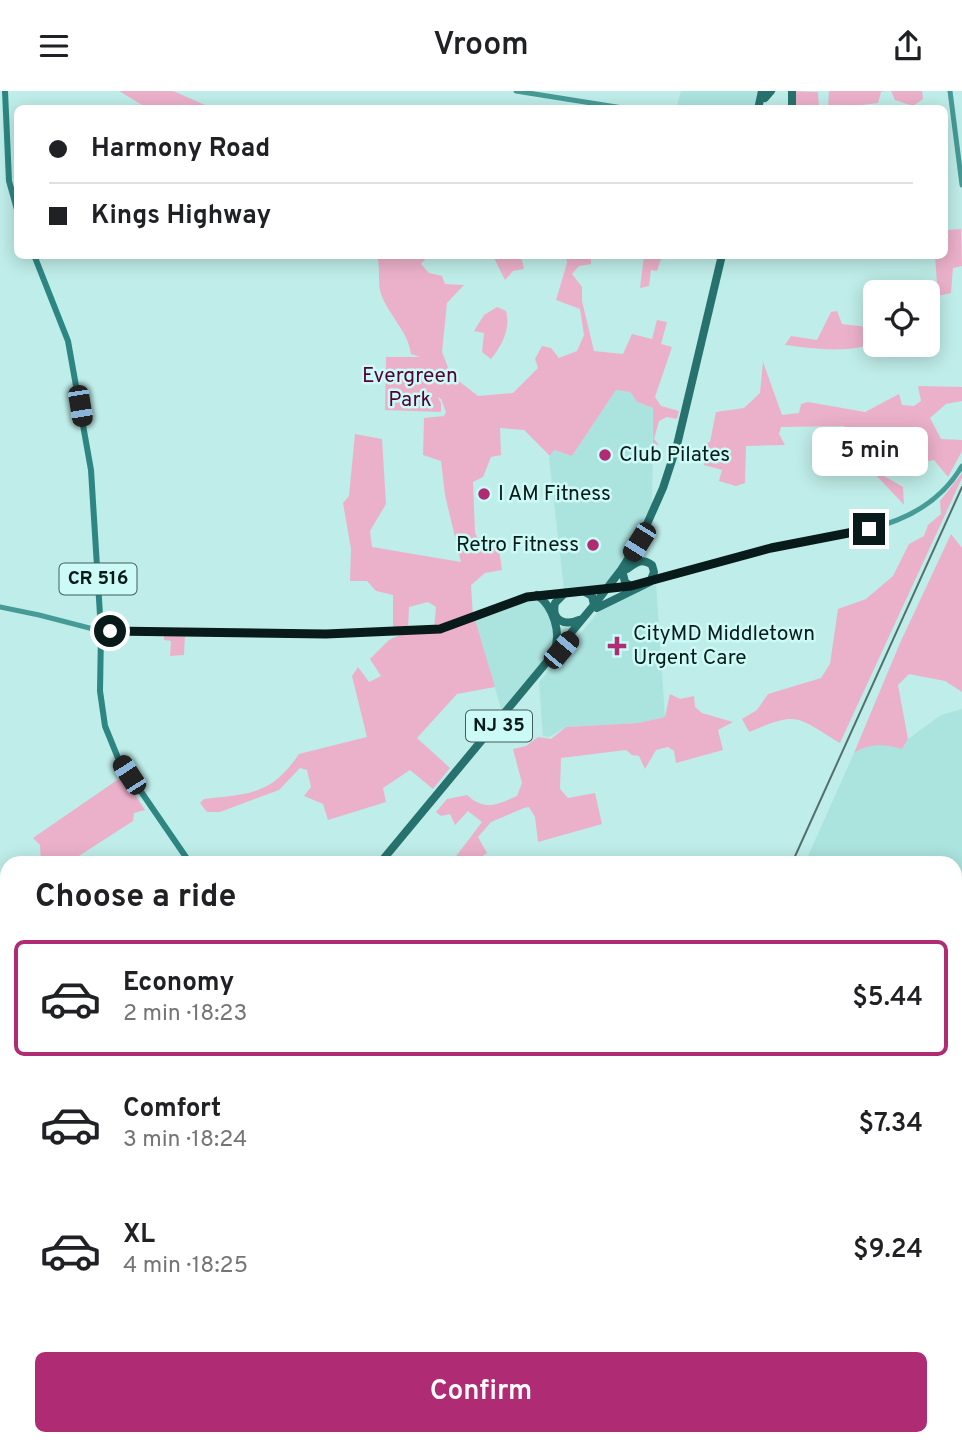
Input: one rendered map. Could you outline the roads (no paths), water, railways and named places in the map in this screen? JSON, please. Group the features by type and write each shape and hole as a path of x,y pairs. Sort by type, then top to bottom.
{"highway":[{"name":"NJ 35","path":"388,856 625,571 651,527 672,474 724,259"},
{"name":"NJ 35","path":"609,590 639,542 665,484 724,259"},
{"path":"585,592 593,596 595,606 650,582 654,570 647,562 638,562 625,571 625,582 631,586"},
{"path":"565,593 555,603 556,618 568,623 585,616"},
{"path":"537,595 549,606 557,634 557,644 552,657"},
{"name":"NJ 35","path":"388,856 595,606"}],"main road":[{"path":"5,91 3,128 9,181 14,199"},
{"name":"CR 516","path":"36,259 71,351 92,477 101,631 101,705 110,742 133,781 185,856"}],"street":[{"path":"516,91 604,105"},
{"path":"950,91 962,185"},
{"path":"948,127 955,127"},
{"path":"0,607 101,631 326,634 446,628 505,604 537,595 631,586 771,548 898,522 938,497 962,466"},
{"path":"89,627 100,618"}],"railway":[{"path":"795,856 962,487"}],"place":[{"name":"Club Pilates","path":"605,455"},
{"name":"I AM Fitness","path":"484,494"},
{"name":"Retro Fitness","path":"593,545"},
{"name":"CityMD Middletown Urgent Care","path":"617,646"}],"park label":[{"name":"Evergreen Park","path":"410,388"}]}
